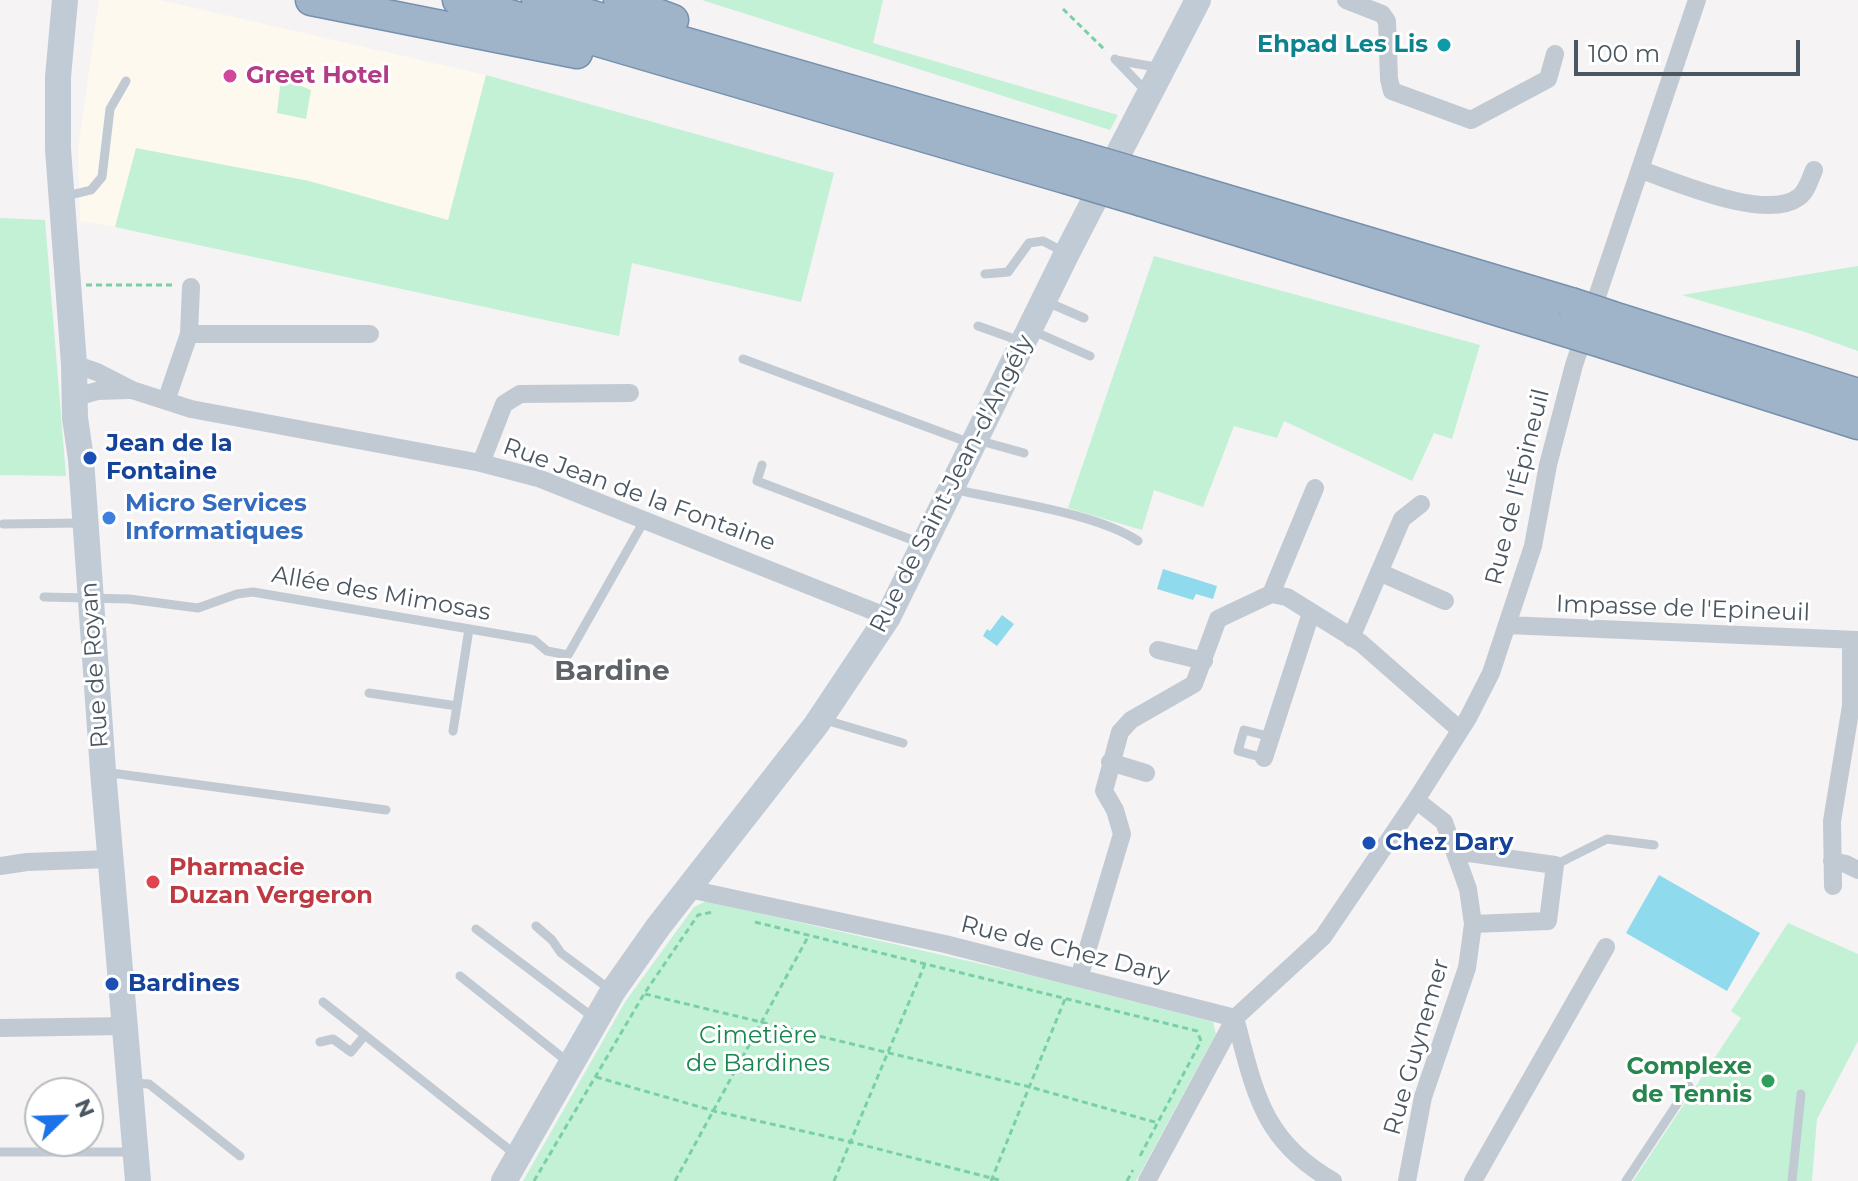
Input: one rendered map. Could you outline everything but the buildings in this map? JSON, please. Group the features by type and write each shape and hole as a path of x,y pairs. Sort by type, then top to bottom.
{"highway":[{"path":"311,0 767,91"},
{"path":"458,0 767,91 1070,167"},
{"path":"537,0 752,61 1070,167 1609,330 1858,394"},
{"path":"619,0 727,40 752,61"},
{"path":"1609,330 1858,424"}],"main road":[{"name":"Rue de Royan","path":"65,0 58,77 58,149 103,771 138,1181"},
{"name":"Rue de Royan","path":"58,149 83,0"},
{"name":"Rue de Saint-Jean-d'Angély","path":"504,1181 613,991 820,719 888,617 1067,253 1198,0"}],"street":[{"path":"1346,0 1382,14 1387,21 1392,91 1471,120 1548,79 1555,54"},
{"name":"Rue de l'Épineuil","path":"1140,1175 1235,1018 1323,937 1416,800 1491,673 1533,546 1548,465 1574,365 1697,0"},
{"path":"1641,170 1762,206 1796,200 1804,194 1814,170"},
{"path":"166,401 189,334 191,287"},
{"path":"189,334 370,334"},
{"name":"Rue Jean de la Fontaine","path":"74,364 132,390 191,409 481,463 538,478 888,617"},
{"name":"Rue Jean de la Fontaine","path":"76,397 97,391 132,390"},
{"path":"481,463 504,404 520,394 630,393"},
{"path":"1271,594 1315,488"},
{"path":"1351,638 1402,519 1421,504"},
{"path":"1379,572 1445,601"},
{"path":"1079,978 1122,834 1115,810 1104,791 1120,732 1131,720 1194,684 1218,619 1271,594 1287,597 1361,643 1460,730"},
{"path":"1264,758 1311,613"},
{"name":"Impasse de l'Epineuil","path":"1507,625 1854,640"},
{"path":"1833,886 1832,821 1851,757 1854,640"},
{"path":"1158,650 1204,661"},
{"path":"1110,762 1146,773"},
{"name":"Rue Guynemer","path":"1407,1181 1423,1097 1467,968 1473,924 1468,889 1444,822 1416,800"},
{"path":"1457,855 1469,853 1555,865 1548,921 1473,924"},
{"path":"0,866 110,859"},
{"path":"1832,861 1858,870"},
{"name":"Rue de Chez Dary","path":"689,889 945,944 1235,1018"},
{"path":"1473,1181 1606,947"},
{"path":"1235,1018 1252,1081 1272,1129 1301,1159 1333,1181"},
{"path":"0,1028 125,1026"}],"lane":[{"path":"1115,59 1164,69"},
{"path":"1115,59 1142,89 1151,94"},
{"path":"61,197 91,190 102,177 110,109 126,81"},
{"path":"985,274 1008,272 1029,243 1043,241 1067,253"},
{"path":"1044,300 1084,318"},
{"path":"978,326 1027,336 1090,356"},
{"path":"743,359 976,442 1024,453"},
{"path":"762,465 757,481 926,545"},
{"path":"953,489 1069,515 1122,531 1138,541"},
{"name":"Allée des Mimosas","path":"44,597 90,597 198,608 237,594 253,592 534,640 547,651 568,655 644,521"},
{"path":"3,524 85,523"},
{"path":"453,731 469,629"},
{"path":"369,693 457,706"},
{"path":"820,719 903,743"},
{"path":"1264,758 1238,751 1244,730 1271,737"},
{"path":"103,771 386,810"},
{"path":"1555,865 1607,839 1654,845"},
{"path":"536,926 561,953 613,991"},
{"path":"476,929 596,1020"},
{"path":"460,976 571,1064"},
{"path":"323,1002 519,1157"},
{"path":"320,1042 333,1039 351,1052 365,1035"},
{"path":"129,1082 149,1084 240,1156"},
{"path":"1626,1181 1689,1086"},
{"path":"1792,1181 1801,1094"},
{"path":"0,1152 135,1152"}],"path":[{"path":"1063,9 1115,59"},
{"path":"67,284 191,287"},
{"path":"534,1181 644,994 698,915 715,912"},
{"path":"755,922 1197,1031 1201,1041 1139,1158"},
{"path":"675,1181 809,935"},
{"path":"834,1181 925,964"},
{"path":"644,994 1030,1087 1158,1123"},
{"path":"992,1180 1066,998"},
{"path":"596,1077 714,1111 1003,1181"},
{"path":"1127,1181 1140,1175"}],"shaded area":[{"path":"99,0 160,0 486,75 448,220 309,181 136,149 115,227 80,221 78,149"}],"green space":[{"path":"702,0 883,0 873,43 1118,115 1110,130"},
{"path":"486,75 834,173 801,302 632,263 619,336 115,227 136,148 309,181 448,220"},
{"path":"281,78 311,90 306,119 277,113"},
{"path":"0,218 45,220 66,476 0,475"},
{"path":"1154,256 1480,345 1452,439 1434,433 1412,481 1284,421 1277,438 1234,426 1203,507 1154,490 1142,530 1068,508"},
{"path":"1858,266 1858,351 1682,295"},
{"name":"Cimetière de Bardines","path":"706,901 1038,977 1213,1022 1216,1034 1136,1181 523,1181 625,1002 694,907"},
{"name":"Complexe de Tennis","path":"1788,923 1858,954 1858,1041 1817,1119 1812,1181 1633,1181 1741,1018 1731,1011"}],"water":[{"path":"1163,569 1217,586 1213,599 1196,594 1193,600 1157,589"},
{"path":"1002,615 1014,624 997,646 983,636"},
{"path":"1659,875 1760,933 1727,991 1626,933"}],"place":[{"name":"Ehpad Les Lis","path":"1444,45"},
{"name":"Greet Hotel","path":"230,76"},
{"name":"Jean de la Fontaine","path":"90,458"},
{"name":"Micro Services Informatiques","path":"109,518"},
{"name":"Chez Dary","path":"1369,843"},
{"name":"Pharmacie Duzan Vergeron","path":"153,882"},
{"name":"Bardines","path":"112,984"},
{"name":"Complexe de Tennis","path":"1768,1081"}],"district":[{"name":"Bardine","path":"612,672"}]}
